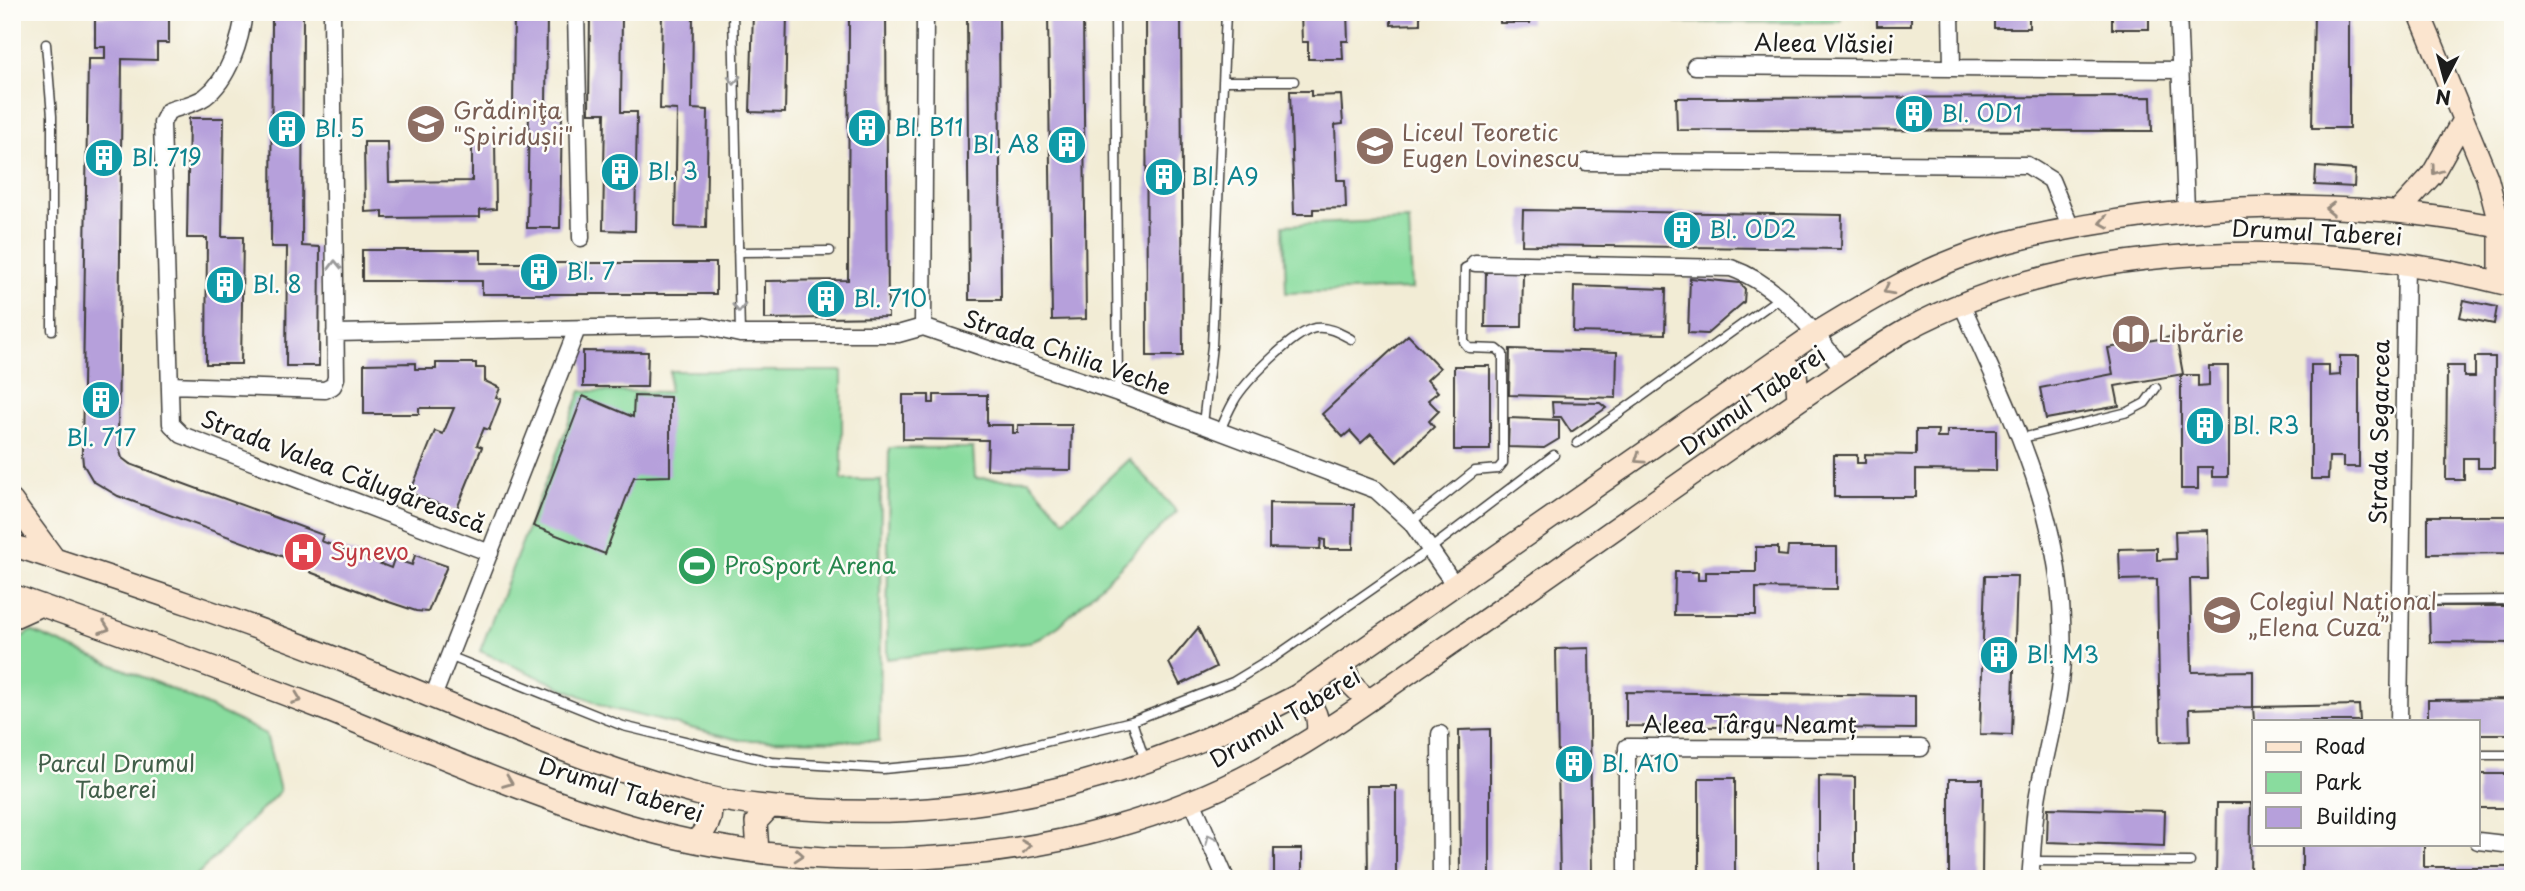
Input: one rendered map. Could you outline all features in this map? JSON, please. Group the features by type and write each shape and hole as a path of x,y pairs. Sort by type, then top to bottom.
{"main road":[{"path":"2420,12 2507,229 2506,284"},
{"path":"2398,212 2432,175 2463,120"},
{"name":"Drumul Taberei","path":"12,545 279,635 532,739 623,773 704,796 769,807 859,812 966,806 1048,792 1146,764 1250,720 1296,696 1454,584 1648,453 1816,333 1890,288 1958,258 2071,228 2186,209 2247,207 2398,212 2507,229"},
{"name":"Drumul Taberei","path":"12,595 243,678 560,803 631,826 758,852 834,857 919,857 975,853 1032,845 1103,830 1192,801 1257,771 1368,701 1843,370 1907,330 1962,305 2017,285 2070,272 2196,254 2406,263 2506,284"},
{"path":"1778,359 1796,372 1798,400"},
{"path":"12,501 54,558"},
{"path":"12,618 41,605"},
{"path":"1345,662 1349,682 1368,701"},
{"path":"1296,696 1313,707 1318,716 1317,735"},
{"path":"695,841 710,824 711,812 704,796"},
{"path":"758,852 755,822 769,807"}],"street":[{"name":"Strada Valea Călugărească","path":"244,12 230,62 219,82 204,97 168,111 162,123 171,424 182,435 490,553"},
{"path":"170,385 325,390 333,386 337,378 332,12"},
{"path":"576,12 581,239"},
{"path":"335,333 704,326 740,334 898,334 923,327 925,12"},
{"path":"1951,12 1952,68"},
{"path":"2178,12 2186,209"},
{"name":"Aleea Vlăsiei","path":"1695,66 2180,70"},
{"path":"1586,162 2027,165 2052,180 2071,228"},
{"path":"1475,263 1716,266 1746,274 1779,298 1816,333 1843,370"},
{"name":"Strada Segarcea","path":"2399,720 2406,263"},
{"path":"1962,305 2022,438 2042,492 2054,546 2062,606 2062,659 2056,712 2038,794 2030,879"},
{"name":"Strada Chilia Veche","path":"923,327 1118,393 1366,485 1391,502 1411,522 1454,584"},
{"name":"Strada Valea Călugărească","path":"433,697 578,329"},
{"path":"1440,734 1441,879"},
{"name":"Aleea Târgu Neamț","path":"1627,879 1627,747 1921,748"},
{"path":"1192,801 1226,879"},
{"path":"2480,841 2513,845"}],"lane":[{"path":"733,12 740,334"},
{"path":"1115,12 1118,393"},
{"path":"1203,424 1212,346 1226,12"},
{"path":"46,44 52,117 52,330"},
{"path":"1223,81 1294,81"},
{"path":"738,252 830,251"},
{"path":"1411,522 1475,471 1498,469 1503,463 1503,354 1497,349 1469,348 1464,342 1465,268 1475,263"},
{"path":"1577,443 1779,298"},
{"path":"1220,431 1235,399 1298,335 1314,328 1322,328 1335,330 1351,339"},
{"path":"2022,438 2128,412 2145,403 2156,388"},
{"path":"449,656 623,726 772,762 836,767 917,766 967,761 1132,721 1233,682 1276,656 1430,549 1554,455"},
{"path":"2401,601 2513,600"},
{"path":"1132,721 1146,764"},
{"path":"2480,755 2513,755"},
{"path":"2032,861 2190,862"}],"green space":[{"path":"1676,12 1840,12 1841,22 1676,23"},
{"path":"1409,220 1412,289 1286,293 1284,225"},
{"name":"ProSport Arena","path":"670,371 842,371 842,480 881,480 879,741 740,740 608,708 480,651 581,391 669,392"},
{"path":"889,448 973,448 975,478 1029,480 1064,520 1129,459 1177,512 1060,625 1041,638 1027,643 887,659"},
{"name":"Parcul Drumul Taberei","path":"31,631 174,690 266,734 280,791 193,879 12,879 12,643"}],"building":[{"name":"Bl. 5","path":"272,12 303,12 302,246 320,247 319,366 286,366 287,247 271,247"},
{"path":"514,12 547,12 546,109 562,109 560,228 527,228 529,111 513,110"},
{"name":"Bl. 3","path":"590,12 622,12 621,112 637,112 635,231 603,230 605,113 589,113"},
{"path":"662,12 693,12 692,109 708,110 706,228 675,227 677,110 660,109"},
{"path":"753,12 787,12 785,113 750,112"},
{"name":"Bl. B11","path":"849,12 886,12 888,317 765,319 765,281 848,280"},
{"path":"967,12 999,12 1001,300 969,300"},
{"name":"Bl. A8","path":"1048,12 1083,12 1086,319 1052,320"},
{"name":"Bl. A9","path":"1146,12 1181,12 1183,356 1147,356"},
{"path":"1301,12 1347,12 1348,41 1342,41 1343,59 1308,59 1308,42 1302,42"},
{"path":"1391,12 1420,12 1420,24 1391,25"},
{"path":"1500,12 1530,12 1530,23 1500,23"},
{"path":"1877,12 1911,12 1911,26 1877,26"},
{"path":"1994,12 2029,12 2029,28 1994,28"},
{"path":"2112,12 2149,12 2149,29 2112,29"},
{"path":"2314,12 2349,12 2349,128 2312,128"},
{"path":"95,16 169,17 169,43 157,43 157,60 122,59 118,445 122,458 130,464 323,535 321,541 391,568 394,559 412,565 415,555 447,566 428,612 416,611 380,599 310,572 311,567 118,496 93,481 83,464 88,59 105,59 105,47 95,47"},
{"path":"1290,91 1311,91 1311,96 1341,95 1343,124 1335,125 1337,180 1345,180 1346,208 1313,209 1313,214 1294,214"},
{"name":"Bl. OD1","path":"2151,97 2152,131 1677,130 1676,98"},
{"name":"Bl. 8","path":"189,118 224,118 222,237 243,237 241,364 206,364 207,238 187,238"},
{"path":"495,141 496,209 480,210 480,217 383,218 383,211 365,212 364,142 388,142 389,182 472,181 472,142"},
{"path":"2316,167 2355,170 2354,187 2315,185"},
{"name":"Bl. OD2","path":"1523,210 1842,215 1841,249 1522,245"},
{"name":"Bl. 7","path":"362,250 481,250 481,263 716,263 716,294 482,294 482,281 362,281"},
{"path":"1486,272 1523,272 1522,327 1485,327"},
{"path":"1690,278 1740,283 1745,289 1744,302 1707,334 1688,333"},
{"path":"1574,286 1666,289 1665,334 1573,332"},
{"path":"2464,300 2497,307 2494,324 2460,317"},
{"path":"1408,335 1440,368 1427,380 1438,392 1428,400 1439,411 1429,421 1434,427 1397,462 1371,434 1361,443 1350,431 1343,437 1322,414"},
{"path":"2176,336 2183,374 2115,386 2119,406 2046,419 2040,388 2113,374 2108,348"},
{"path":"1510,349 1617,352 1616,398 1509,395"},
{"path":"583,351 648,352 647,387 583,387"},
{"path":"2340,356 2359,356 2359,467 2343,467 2343,457 2329,457 2328,479 2311,479 2311,365 2329,365 2329,376 2340,375"},
{"path":"2475,357 2495,357 2494,468 2478,468 2478,458 2464,458 2464,480 2446,480 2447,366 2464,366 2464,377 2475,377"},
{"path":"415,363 415,369 436,369 436,363 476,363 476,368 485,368 485,381 500,388 496,398 501,399 489,430 484,428 477,445 482,447 456,511 410,493 435,431 443,434 454,408 419,408 419,414 364,414 364,364"},
{"path":"1454,366 1490,366 1490,450 1454,450"},
{"name":"Bl. R3","path":"2209,366 2228,366 2228,477 2212,477 2212,467 2198,467 2198,489 2181,489 2181,375 2198,375 2198,386 2209,385"},
{"path":"903,395 929,395 929,403 934,403 934,395 987,395 987,425 1013,425 1013,433 1018,433 1018,425 1072,425 1071,470 987,469 988,440 903,439"},
{"path":"583,396 633,417 634,396 670,397 670,476 634,477 605,554 533,526"},
{"path":"1552,402 1600,403 1606,408 1571,432 1561,417 1553,417"},
{"path":"1509,418 1559,420 1559,439 1544,448 1508,447"},
{"path":"1916,430 1938,430 1937,438 1947,438 1947,430 1996,430 1996,471 1916,470 1916,497 1834,497 1834,455 1857,455 1857,463 1865,463 1865,454 1916,455"},
{"path":"1269,503 1354,504 1353,549 1325,549 1325,540 1321,539 1320,549 1269,548"},
{"path":"2428,516 2513,516 2513,553 2428,554"},
{"path":"2207,530 2208,579 2190,579 2192,672 2253,671 2253,707 2189,709 2190,741 2160,742 2157,579 2120,580 2119,549 2157,548 2157,560 2176,559 2175,531"},
{"path":"1756,547 1778,547 1778,555 1787,556 1788,547 1837,547 1837,589 1756,588 1756,615 1674,615 1675,572 1698,572 1698,580 1706,580 1706,572 1756,572"},
{"name":"Bl. M3","path":"1985,576 2017,576 2012,735 1980,734"},
{"path":"2429,606 2513,606 2513,643 2430,642"},
{"path":"1198,628 1216,667 1180,685 1169,663"},
{"name":"Bl. A10","path":"1589,648 1592,879 1560,879 1556,649"},
{"path":"1626,692 1915,696 1915,729 1626,726"},
{"path":"2513,699 2513,734 2480,734 2480,720 2428,720 2428,700"},
{"path":"2359,705 2360,720 2254,720 2253,707"},
{"path":"1490,729 1490,879 1460,879 1459,730"},
{"path":"2480,774 2513,774 2513,808 2480,808"},
{"path":"1819,776 1855,777 1855,879 1819,879"},
{"path":"1699,778 1735,778 1735,879 1699,879"},
{"path":"1949,779 1983,779 1982,879 1949,879"},
{"path":"1367,786 1396,786 1396,879 1368,879"},
{"path":"2217,803 2251,803 2250,879 2216,879"},
{"path":"2048,808 2165,811 2164,846 2047,842"},
{"path":"2302,846 2424,846 2424,867 2513,867 2513,879 2302,879"},
{"path":"1274,849 1302,849 1302,879 1274,879"}],"place":[{"name":"Bl. OD1","path":"1914,114"},
{"name":"Grădiniţa \"Spiridușii\"","path":"426,124"},
{"name":"Bl. B11","path":"867,128"},
{"name":"Bl. 5","path":"287,129"},
{"name":"Bl. A8","path":"1067,145"},
{"name":"Liceul Teoretic Eugen Lovinescu","path":"1375,146"},
{"name":"Bl. 719","path":"104,158"},
{"name":"Bl. 3","path":"620,172"},
{"name":"Bl. A9","path":"1164,177"},
{"name":"Bl. OD2","path":"1682,230"},
{"name":"Bl. 7","path":"539,272"},
{"name":"Bl. 8","path":"225,285"},
{"name":"Bl. 710","path":"826,299"},
{"name":"Librărie","path":"2131,334"},
{"name":"Bl. 717","path":"101,400"},
{"name":"Bl. R3","path":"2205,426"},
{"name":"Synevo","path":"303,552"},
{"name":"ProSport Arena","path":"697,566"},
{"name":"Colegiul Național „Elena Cuza”","path":"2222,615"},
{"name":"Bl. M3","path":"1999,655"},
{"name":"Bl. A10","path":"1574,764"}]}
